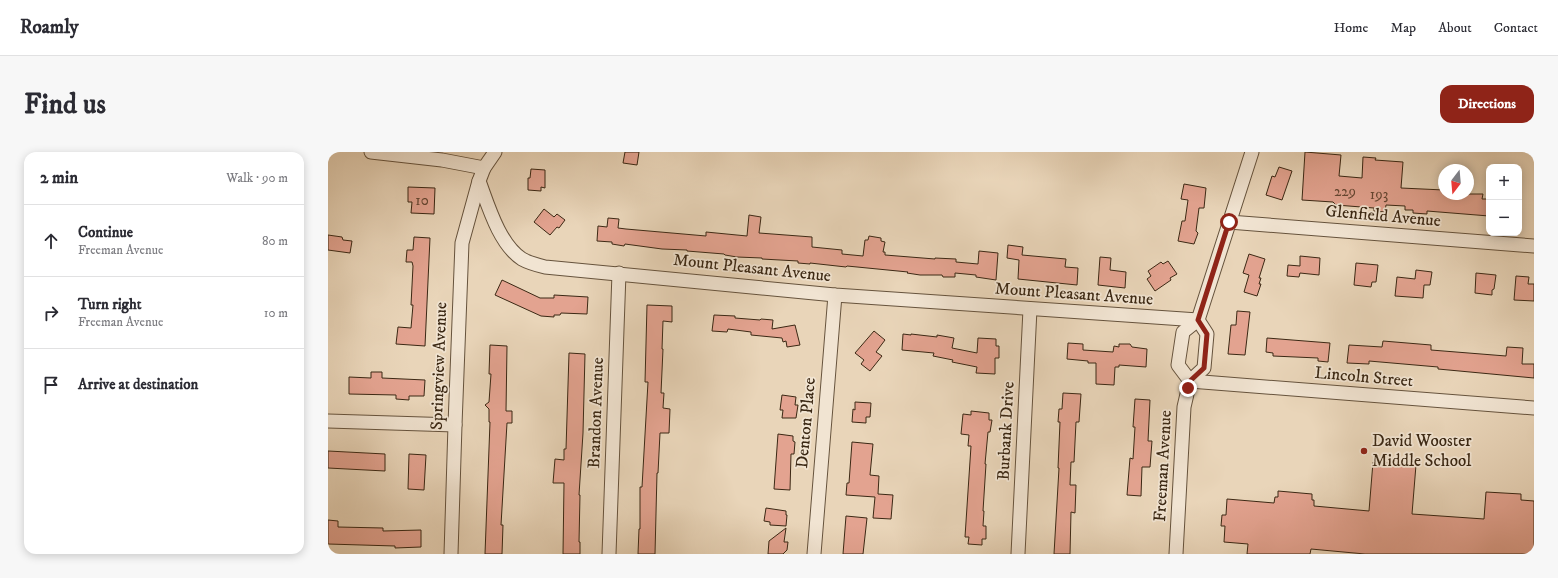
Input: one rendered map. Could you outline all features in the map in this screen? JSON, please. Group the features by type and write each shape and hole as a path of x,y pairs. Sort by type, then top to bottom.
{"street":[{"path":"371,152 442,160 484,168"},
{"path":"479,181 484,168 495,152"},
{"path":"1198,320 1207,334 1204,368 1190,381 1178,365 1183,332 1198,320 1252,152"},
{"name":"Mount Pleasant Avenue","path":"479,181 504,240 514,252 523,259 535,264 835,295 1198,320"},
{"name":"Springview Avenue","path":"451,554 462,243 479,181"},
{"name":"Glenfield Avenue","path":"1229,222 1534,246"},
{"name":"Brandon Avenue","path":"609,554 619,273"},
{"name":"Denton Place","path":"814,554 835,295"},
{"name":"Burbank Drive","path":"1018,554 1030,309"},
{"name":"Lincoln Street","path":"1190,381 1534,408"},
{"name":"Freeman Avenue","path":"1176,554 1184,407 1190,381"},
{"path":"328,421 455,425"}],"building":[{"path":"625,152 639,152 637,165 623,163"},
{"path":"1305,152 1341,155 1339,176 1362,178 1363,157 1376,158 1375,160 1403,162 1401,188 1438,190 1438,200 1474,200 1474,194 1483,194 1482,199 1486,199 1486,216 1427,211 1427,214 1413,213 1413,210 1405,210 1405,206 1386,205 1385,212 1374,211 1374,208 1336,205 1333,202 1302,200"},
{"path":"1279,167 1292,171 1282,200 1266,195 1272,176 1275,177"},
{"path":"531,169 545,170 545,188 541,187 541,191 528,190 528,178 530,178"},
{"path":"1184,184 1206,188 1204,208 1199,208 1196,231 1198,233 1194,244 1178,241 1182,221 1185,221 1188,200 1181,199"},
{"path":"408,187 435,188 434,214 411,213 412,202 408,202"},
{"path":"544,209 554,217 557,214 565,220 559,228 557,227 550,235 534,222"},
{"path":"749,215 761,217 759,233 812,237 812,247 842,250 842,254 863,256 865,240 868,240 869,236 881,238 881,241 885,242 883,252 885,252 885,255 956,259 956,262 978,264 979,251 998,253 996,280 976,277 976,275 955,273 955,277 943,277 942,275 920,275 907,273 908,272 798,263 798,261 737,257 687,250 662,249 625,244 624,246 612,244 612,242 597,241 598,226 607,227 608,218 619,219 618,228 706,236 706,232 747,236"},
{"path":"328,235 342,237 343,240 352,241 350,253 328,250"},
{"path":"414,237 430,238 425,346 396,344 398,327 411,328 413,305 411,305 413,266 412,262 406,262 407,250 413,250"},
{"path":"1008,245 1023,247 1022,255 1066,259 1065,267 1078,268 1077,285 1018,279 1019,260 1007,258"},
{"path":"1249,254 1265,259 1259,278 1261,278 1259,284 1261,284 1257,296 1244,292 1249,275 1243,273"},
{"path":"1300,256 1320,258 1319,275 1300,273 1299,277 1287,276 1288,265 1300,266"},
{"path":"1100,257 1111,258 1110,270 1126,272 1125,288 1098,285"},
{"path":"1168,261 1177,274 1155,291 1147,279 1151,276 1148,271 1161,262 1163,264"},
{"path":"1356,263 1378,265 1376,282 1372,282 1371,287 1354,285"},
{"path":"1416,270 1432,272 1430,285 1424,285 1423,298 1395,296 1397,277 1415,279"},
{"path":"1476,273 1496,275 1492,295 1475,293"},
{"path":"1516,276 1529,277 1528,284 1534,284 1534,301 1514,300"},
{"path":"502,280 540,298 554,298 554,295 588,297 587,314 561,313 560,315 554,315 554,317 541,316 495,295"},
{"path":"647,305 672,306 672,322 663,321 661,393 664,393 663,408 670,409 669,433 660,433 657,473 655,554 638,554 640,529 640,487 642,487 648,382 645,382"},
{"path":"1237,311 1250,312 1245,355 1228,354 1231,325 1236,325"},
{"path":"714,315 735,316 735,318 773,320 772,329 795,325 800,345 787,347 786,341 783,342 782,338 751,335 751,332 728,329 727,332 712,331"},
{"path":"874,331 885,340 876,352 882,356 870,371 861,364 864,360 855,353"},
{"path":"903,334 937,337 937,335 954,338 952,348 977,353 978,338 996,339 996,346 999,346 999,358 995,358 995,374 976,373 977,367 952,362 953,360 933,356 934,353 902,350"},
{"path":"1267,338 1330,343 1328,362 1318,361 1318,358 1273,356 1273,353 1266,352"},
{"path":"1383,341 1431,345 1431,350 1506,356 1507,347 1523,348 1522,364 1534,364 1534,378 1369,361 1369,364 1347,363 1349,345 1382,347"},
{"path":"1068,343 1083,344 1083,350 1113,352 1114,346 1119,347 1119,344 1130,344 1132,347 1147,349 1146,367 1119,365 1119,367 1115,367 1114,385 1096,384 1096,363 1067,359"},
{"path":"490,345 507,346 506,411 512,411 512,423 507,423 501,525 503,525 502,554 485,554 490,422 489,409 485,405 489,402 491,374 489,374"},
{"path":"569,353 585,354 583,433 579,495 580,554 563,554 564,483 553,483 555,459 564,460 564,449 566,449"},
{"path":"371,372 382,372 382,378 425,380 424,396 409,396 409,400 396,399 396,395 349,394 349,377 371,378"},
{"path":"1063,393 1081,394 1079,422 1076,422 1074,462 1071,462 1070,485 1076,485 1075,513 1071,512 1070,554 1054,554 1059,468 1060,422 1058,422 1059,409 1062,409"},
{"path":"782,395 796,397 795,405 798,405 796,418 782,418 783,410 780,410"},
{"path":"1135,399 1150,400 1148,441 1152,441 1150,467 1142,467 1141,496 1127,495 1130,458 1133,459"},
{"path":"855,402 871,403 870,417 866,417 866,423 852,422"},
{"path":"971,411 989,413 989,420 992,420 990,432 988,432 985,464 983,526 986,526 986,539 982,539 982,545 968,544 969,537 965,537 971,446 968,446 969,435 961,434 963,414 971,415"},
{"path":"778,434 793,436 793,441 795,442 794,454 791,454 790,490 774,489"},
{"path":"852,442 873,444 870,475 879,476 878,494 893,495 891,519 873,518 875,497 846,495 847,483 849,483"},
{"path":"328,451 385,454 385,471 328,468"},
{"path":"409,454 426,455 424,490 408,489"},
{"path":"1389,459 1400,460 1400,464 1416,465 1412,514 1484,519 1486,492 1521,494 1521,500 1534,501 1534,554 1365,554 1311,549 1310,554 1247,554 1248,544 1224,542 1225,526 1221,526 1222,515 1226,515 1227,499 1274,503 1275,497 1278,497 1278,491 1312,494 1314,506 1369,511 1373,462 1389,463"},
{"path":"766,508 786,511 786,526 770,525 770,522 764,521"},
{"path":"846,516 867,518 863,554 843,554"},
{"path":"328,520 338,521 338,527 383,528 383,531 421,530 421,547 395,548 395,546 328,544"},
{"path":"786,528 784,542 788,542 787,550 783,554 768,554 769,541"}],"place":[{"name":"David Wooster Middle School","path":"1364,451"}],"route":[{"path":"1188,388 1190,381 1204,368 1207,334 1198,320 1229,222"}]}
